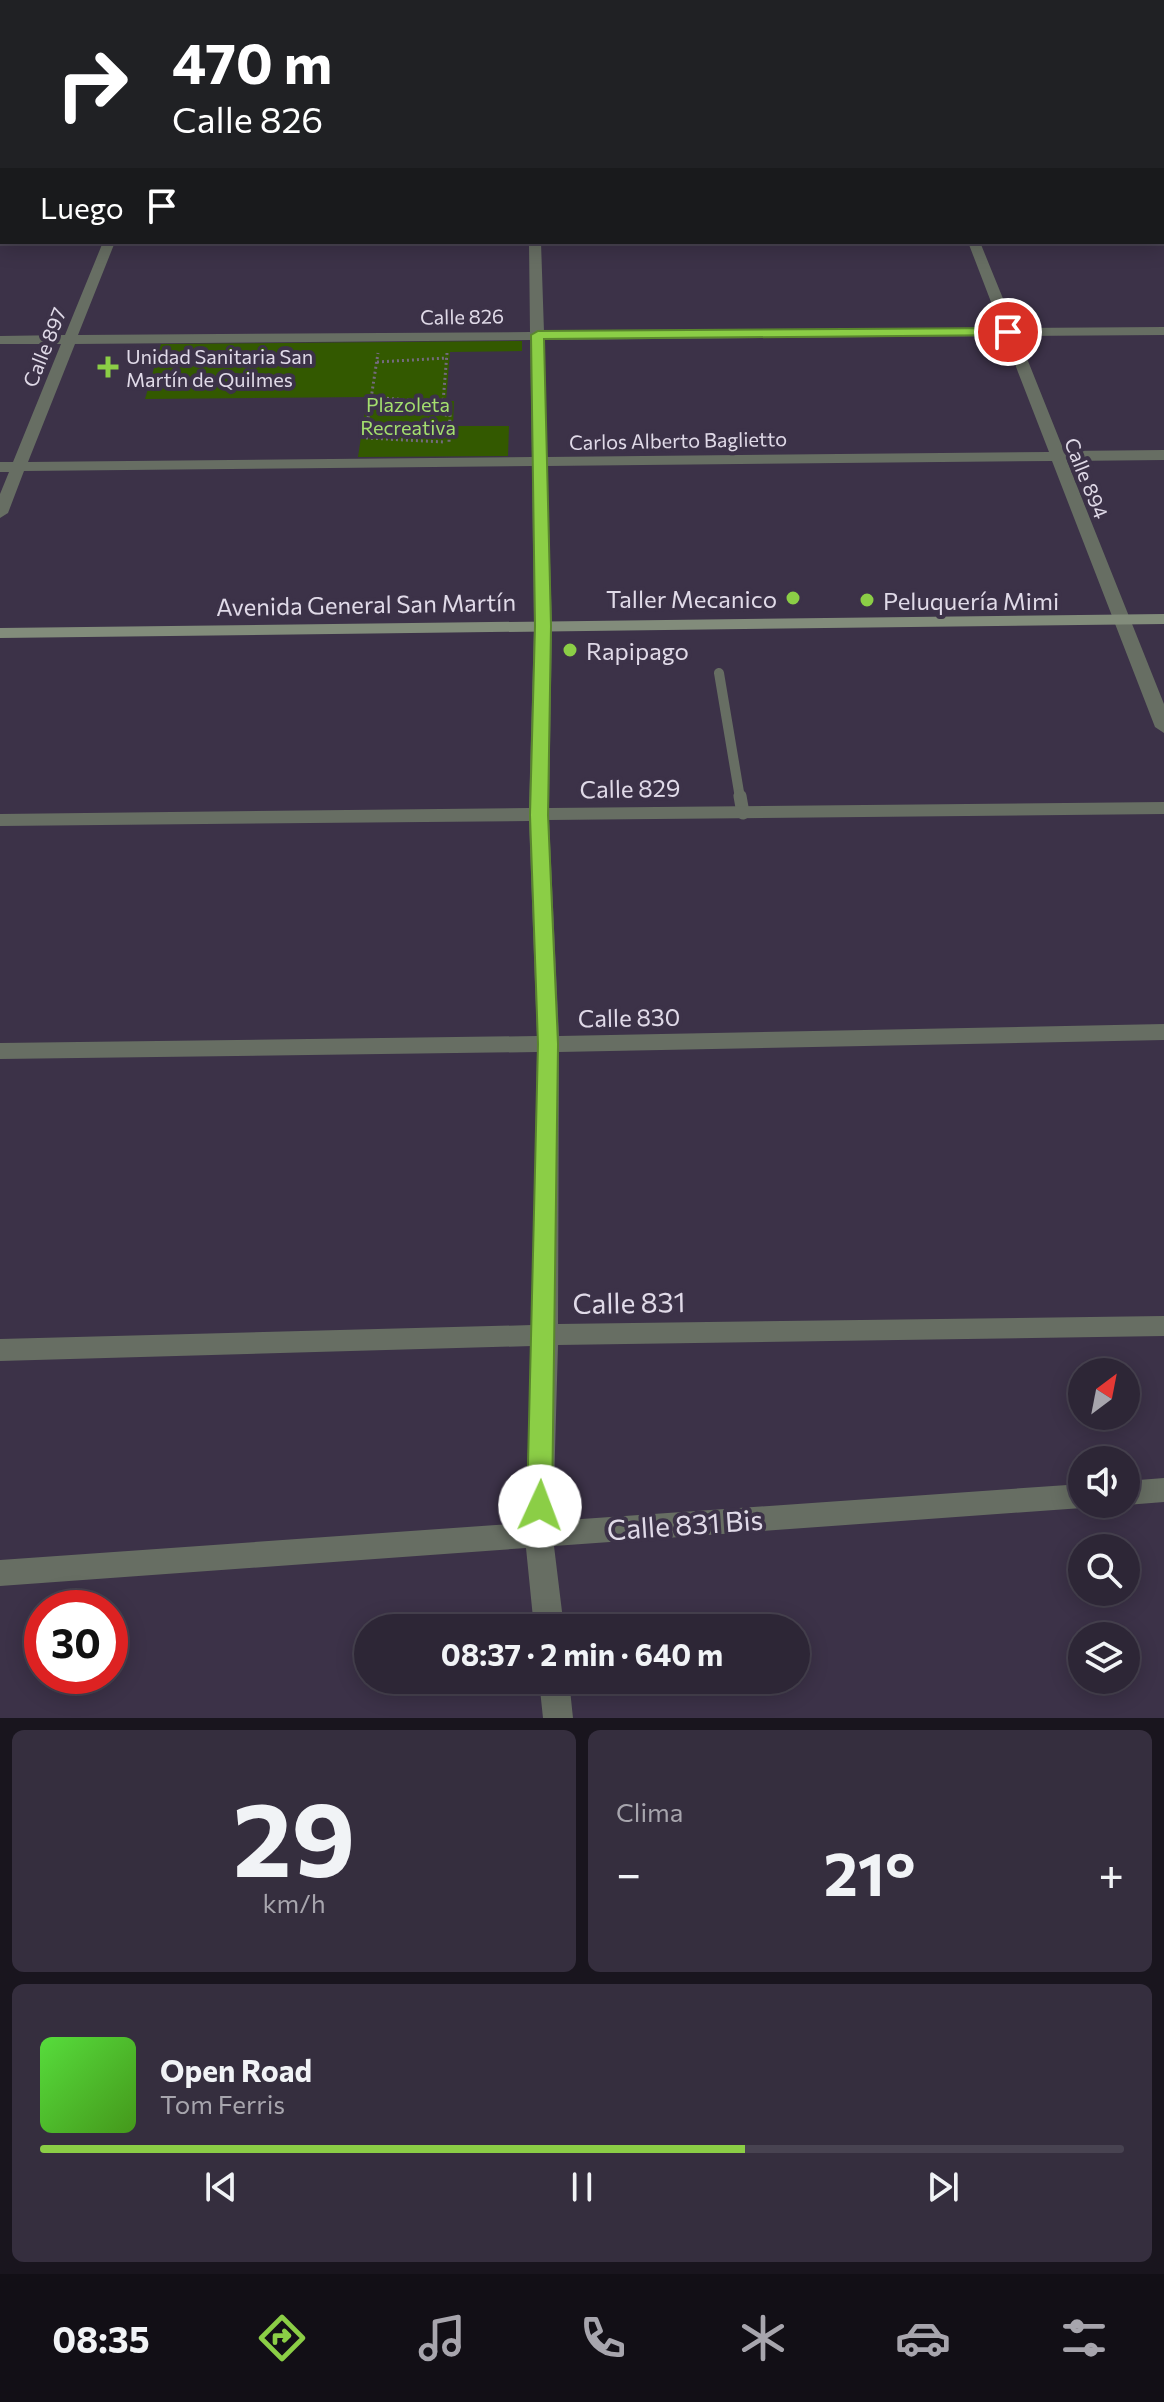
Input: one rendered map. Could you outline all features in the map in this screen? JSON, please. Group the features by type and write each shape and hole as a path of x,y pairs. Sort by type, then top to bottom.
{"main road":[{"name":"Avenida General San Martín","path":"0,633 1164,619"}],"street":[{"name":"Calle 897","path":"0,513 108,244"},
{"path":"535,244 543,626 539,815 548,1044 539,1534 548,1614"},
{"name":"Calle 894","path":"975,244 1164,727"},
{"name":"Calle 826","path":"0,340 1164,331"},
{"name":"Carlos Alberto Baglietto","path":"0,467 1164,455"},
{"name":"Calle 829","path":"0,820 1164,808"},
{"name":"Calle 830","path":"0,1051 1164,1032"},
{"name":"Calle 831","path":"0,1350 545,1335 1164,1326"},
{"path":"1140,1492 1164,1490"},
{"name":"Calle 831 Bis","path":"0,1573 1068,1497"},
{"path":"555,1694 558,1718"}],"lane":[{"path":"719,673 743,813"}],"path":[{"path":"449,336 442,415 450,415 449,442"},
{"path":"362,463 381,337"},
{"path":"377,362 447,358"},
{"path":"372,397 443,403"}],"green space":[{"name":"Plazoleta Recreativa","path":"522,341 522,351 450,352 446,401 454,401 453,426 509,426 508,456 358,457 367,397 145,399 161,344"}],"place":[{"name":"Unidad Sanitaria San Martín de Quilmes","path":"108,367"},
{"name":"Taller Mecanico","path":"793,598"},
{"name":"Peluquería Mimi","path":"867,600"},
{"name":"Rapipago","path":"570,650"}],"route":[{"path":"540,1506 548,1044 539,815 543,626 538,335 1008,332"}]}
